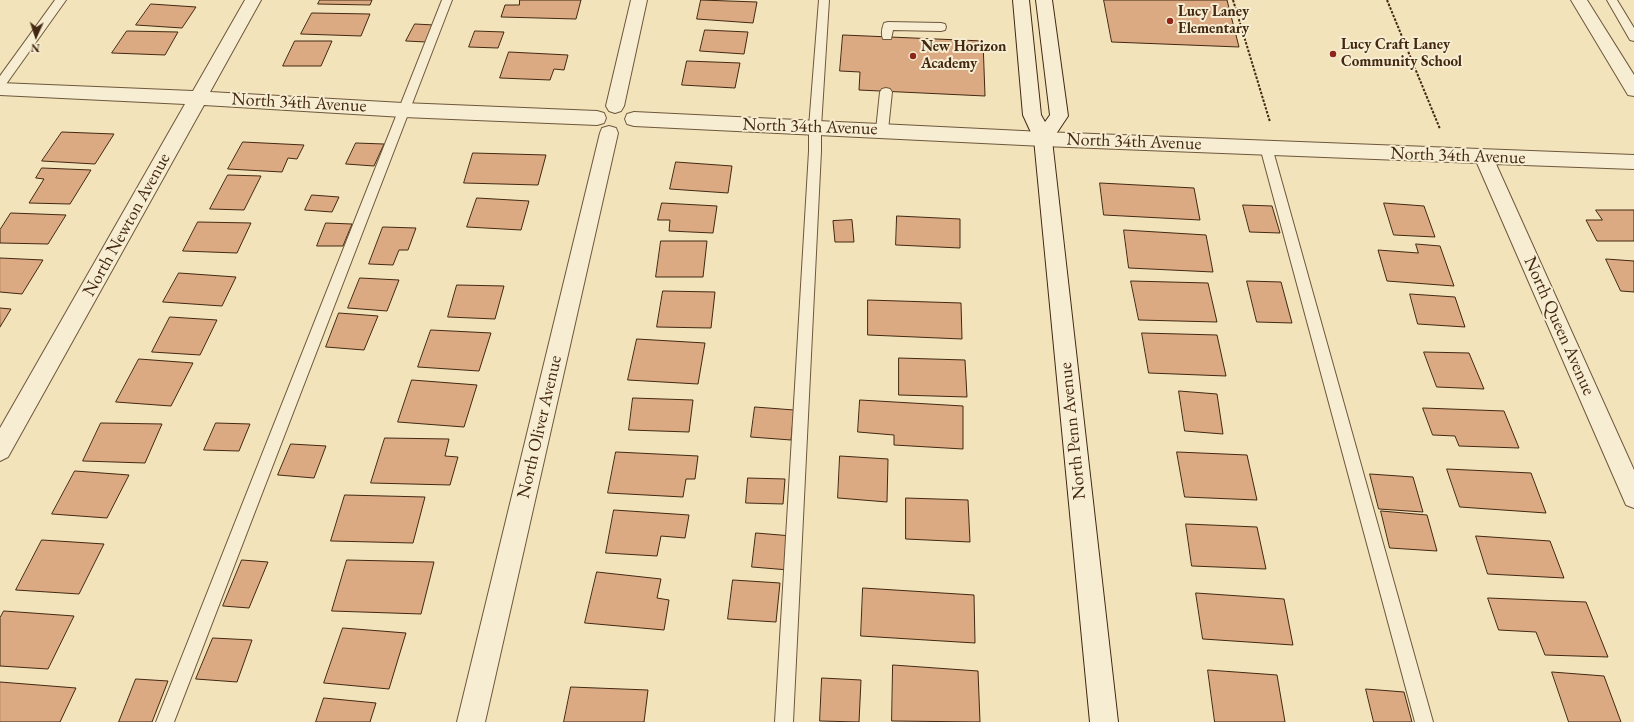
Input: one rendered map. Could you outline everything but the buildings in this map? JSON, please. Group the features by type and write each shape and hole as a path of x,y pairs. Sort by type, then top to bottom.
{"street":[{"name":"North Newton Avenue","path":"0,450 254,0"},
{"path":"615,106 639,0"},
{"name":"North Penn Avenue","path":"1021,0 1032,115 1043,139 1104,722"},
{"path":"1043,139 1059,116 1044,0"},
{"path":"1579,0 1634,90"},
{"name":"North 34th Avenue","path":"0,89 198,98 403,110 603,125"},
{"path":"615,106 627,108 634,115 634,119 633,123 626,130 620,132 603,125 604,110 615,106"},
{"name":"North 34th Avenue","path":"634,119 1043,139 1634,162"},
{"name":"North Oliver Avenue","path":"470,722 603,125"},
{"name":"North Queen Avenue","path":"1483,156 1634,497"}],"lane":[{"path":"0,84 61,0"},
{"path":"165,722 447,0"},
{"path":"784,722 814,174 814,127 824,0"},
{"path":"1612,0 1634,37"},
{"path":"887,36 888,26 941,27"},
{"path":"882,130 886,92"},
{"path":"1266,147 1424,722"}],"path":[{"path":"1232,0 1270,122"},
{"path":"1387,0 1440,129"}],"place":[{"name":"Lucy Laney Elementary","path":"1170,21"},
{"name":"Lucy Craft Laney Community School","path":"1333,54"},
{"name":"New Horizon Academy","path":"913,56"}]}
